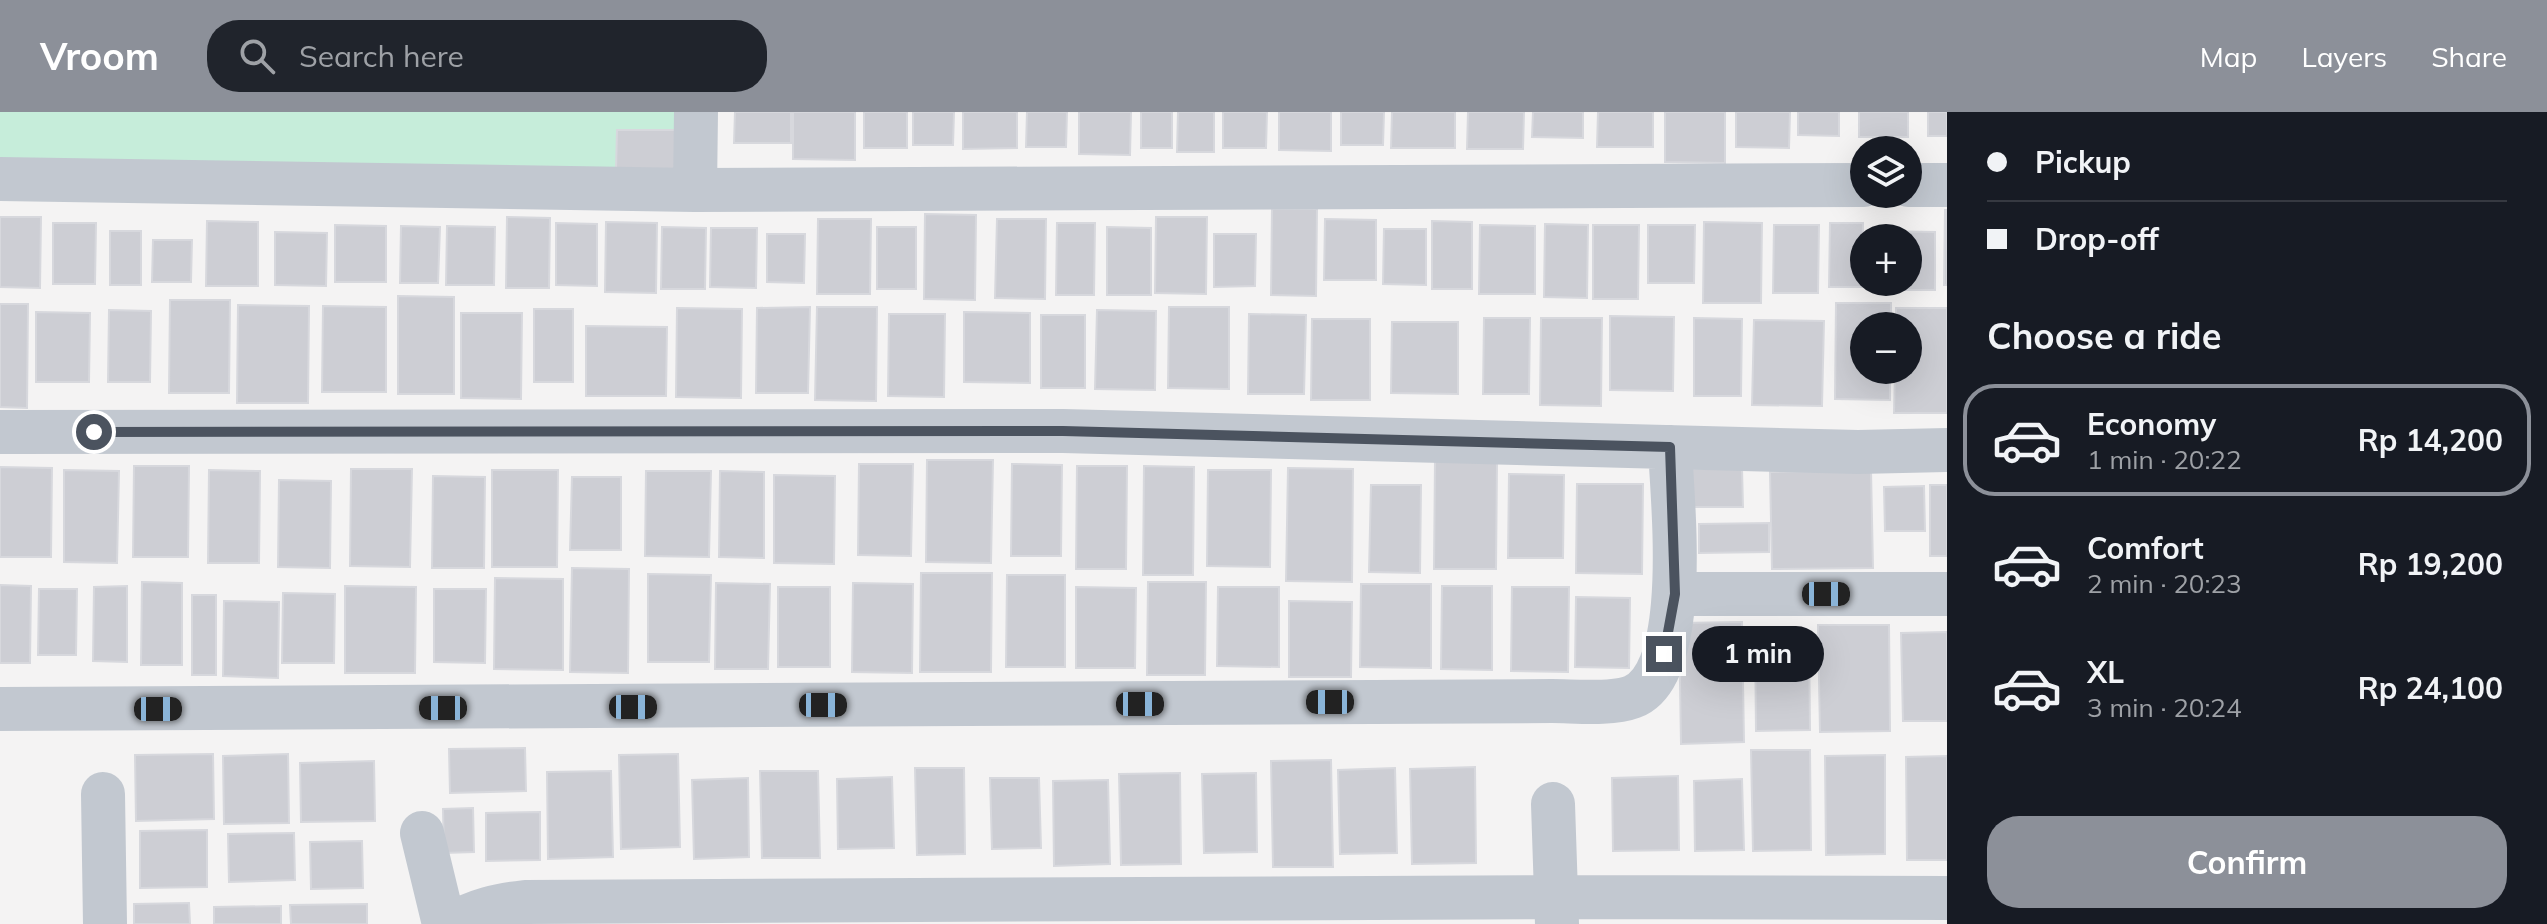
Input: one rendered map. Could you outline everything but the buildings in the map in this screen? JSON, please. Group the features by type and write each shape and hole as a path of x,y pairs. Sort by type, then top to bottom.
{"street":[{"path":"695,190 696,112"},
{"path":"0,179 695,190 1850,185"},
{"path":"1922,185 1947,185"},
{"path":"0,432 1063,431 1858,452 1947,450"},
{"path":"0,709 1606,700 1632,697 1651,683 1659,670 1675,594 1670,447"},
{"path":"1675,594 1947,594"},
{"path":"103,794 105,924"},
{"path":"1553,804 1556,910"},
{"path":"422,833 444,924"},
{"path":"452,924 472,912 525,902 1556,910 1947,898"}],"green space":[{"path":"0,112 696,112 695,190 0,179"}],"route":[{"path":"94,432 1063,431 1670,447 1675,594 1664,654"}]}
